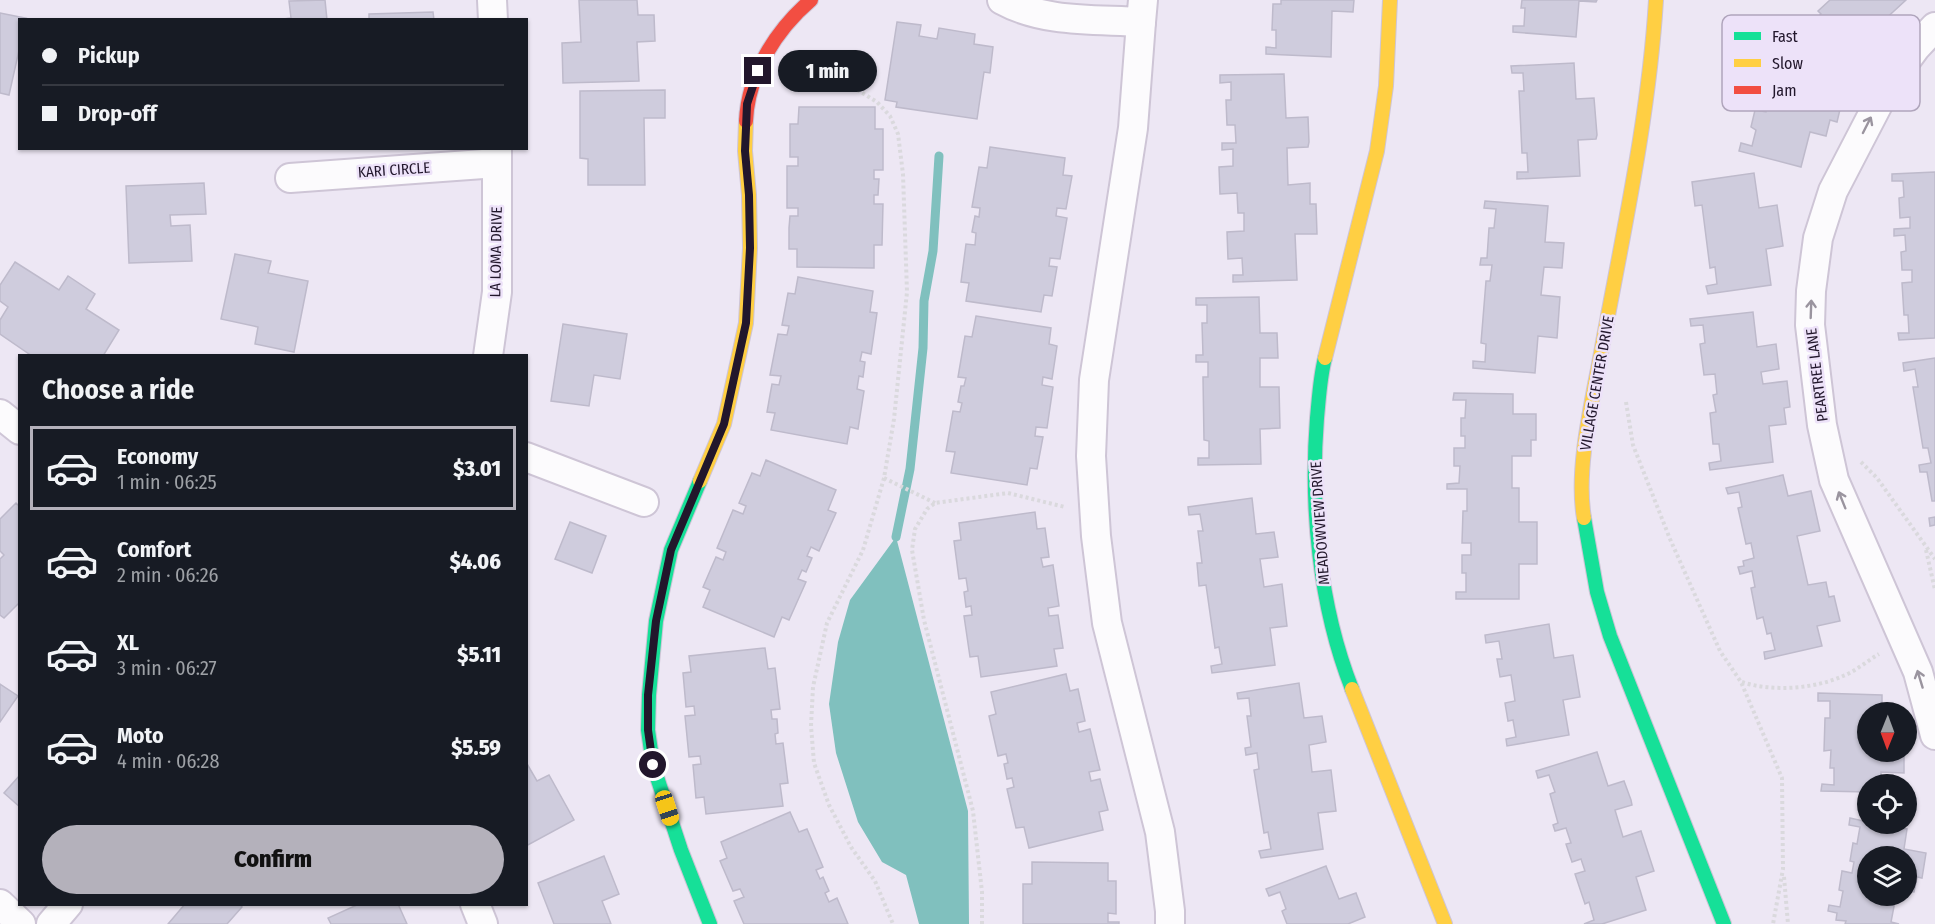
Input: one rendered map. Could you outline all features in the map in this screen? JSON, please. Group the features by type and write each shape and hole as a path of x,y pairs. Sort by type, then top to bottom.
{"street":[{"path":"492,0 493,18"},
{"path":"710,924 681,850 653,765 648,730 648,695 656,621 671,550 724,424 746,323 750,248 745,151 747,104 764,55 797,12 811,0"},
{"path":"1002,0 1038,14 1068,18 1142,11 1133,128 1094,380 1091,456 1096,536 1107,623 1160,832 1170,924"},
{"name":"MEADOWVIEW DRIVE","path":"1390,0 1386,86 1377,151 1319,391 1314,464 1316,507 1326,597 1343,663 1444,924"},
{"name":"VILLAGE CENTER DRIVE","path":"1656,0 1653,52 1639,143 1585,444 1582,505 1597,592 1610,636 1724,924"},
{"name":"PEARTREE LANE","path":"1920,43 1935,27"},
{"name":"PEARTREE LANE","path":"1875,111 1833,191 1818,238 1811,291 1810,325 1822,425 1834,480 1918,672 1935,735"},
{"name":"KARI CIRCLE","path":"290,178 497,156"},
{"name":"LA LOMA DRIVE","path":"488,354 497,292 497,156"},
{"path":"0,414 18,428"},
{"path":"528,458 644,502"},
{"path":"0,904 21,924"},
{"path":"51,924 66,906"},
{"path":"477,906 483,924"}],"path":[{"path":"776,39 878,102 890,116 898,134 903,174 907,292 894,419 884,478 863,550 827,623 813,687 811,726 814,763 829,805 851,847 876,881 893,924"},
{"path":"1624,393 1633,445 1670,539 1719,651 1742,682 1782,778 1783,869 1788,924"},
{"path":"1822,425 1877,478 1935,559"},
{"path":"884,478 935,503"},
{"path":"982,924 982,892 973,810 924,620 912,550 915,529 927,509 935,503 1008,493 1067,507"},
{"path":"1925,547 1935,590"},
{"path":"1742,682 1760,687 1803,687 1844,676 1872,658 1904,642"},
{"path":"1773,924 1783,869"}],"shaded area":[{"path":"896,537 968,811 969,924 919,924 906,875 882,862 858,822 836,753 829,704 838,642 850,600"}],"building":[{"path":"325,0 327,18 291,18 289,1"},
{"path":"579,0 637,0 638,15 654,15 655,41 637,42 639,81 563,83 562,43 581,42"},
{"path":"1281,0 1354,0 1353,12 1332,11 1331,57 1266,54 1266,47 1276,48 1276,30 1272,30 1273,4 1281,4"},
{"path":"1522,0 1597,0 1596,2 1579,1 1576,37 1513,32 1513,26 1524,26 1525,8 1521,8"},
{"path":"1830,0 1906,0 1890,15 1820,15 1818,11"},
{"path":"433,12 434,18 369,18 369,14"},
{"path":"0,13 25,18 18,18 18,55 9,95 0,93"},
{"path":"897,22 921,25 919,36 937,39 939,28 975,34 974,44 993,47 990,73 984,72 977,119 896,107 897,102 885,100"},
{"path":"1574,63 1576,99 1594,98 1597,135 1596,139 1578,140 1580,176 1517,179 1517,172 1528,172 1527,153 1522,153 1519,91 1524,91 1523,73 1512,73 1511,66"},
{"path":"1284,74 1286,118 1308,117 1309,142 1308,147 1287,148 1288,185 1310,183 1310,204 1316,204 1317,234 1295,234 1297,280 1233,282 1233,275 1243,275 1242,258 1228,259 1227,232 1244,231 1244,213 1238,213 1237,193 1220,194 1219,167 1233,166 1233,149 1222,150 1222,143 1236,143 1235,125 1227,125 1226,100 1231,100 1231,82 1220,83 1220,75"},
{"path":"665,90 665,118 644,118 645,185 588,185 588,159 580,158 580,91"},
{"path":"799,107 875,107 875,129 883,129 883,170 874,170 874,179 879,179 878,195 874,195 874,204 883,204 882,245 874,245 874,268 797,267 797,249 789,249 789,228 790,216 798,216 798,208 787,208 787,166 798,166 798,157 790,157 790,124 798,124"},
{"path":"1755,111 1840,111 1837,122 1830,120 1826,136 1810,132 1801,167 1739,151 1741,143 1752,146 1756,130 1751,127"},
{"path":"990,147 1065,158 1063,175 1072,176 1066,209 1057,208 1056,216 1067,218 1060,259 1050,258 1049,266 1057,267 1052,296 1044,295 1041,312 966,301 969,283 961,282 966,244 975,245 976,233 972,232 975,216 979,217 980,208 972,207 979,167 987,168"},
{"path":"1935,172 1935,338 1899,340 1898,333 1909,333 1908,315 1904,315 1902,283 1912,282 1912,270 1902,270 1901,252 1906,251 1905,235 1894,236 1894,229 1910,228 1910,217 1900,218 1899,198 1904,197 1903,181 1892,181 1892,174"},
{"path":"1754,173 1759,208 1777,205 1783,246 1766,249 1771,285 1708,294 1706,286 1717,284 1715,267 1710,268 1702,205 1695,206 1692,182"},
{"path":"204,183 206,214 170,215 171,226 190,225 192,261 129,263 126,186"},
{"path":"1485,201 1548,206 1545,242 1564,243 1562,268 1544,267 1541,295 1560,297 1557,338 1538,336 1535,373 1473,368 1473,361 1485,362 1486,344 1481,343 1486,281 1490,281 1492,265 1480,265 1481,258 1487,258 1489,228 1494,228 1496,209 1484,208"},
{"path":"235,254 271,261 268,273 308,281 294,352 255,344 258,327 221,319"},
{"path":"15,262 59,290 68,276 95,294 86,309 119,330 104,354 29,354 0,334 0,320 8,307 0,301 0,285"},
{"path":"798,277 873,291 870,312 877,313 871,354 862,352 860,361 865,362 863,377 859,376 857,389 864,391 858,429 850,427 847,444 771,430 775,413 767,412 772,384 779,385 781,376 770,375 778,334 787,335 789,326 782,325 788,293 795,294"},
{"path":"1259,297 1260,333 1277,333 1278,358 1260,358 1260,387 1279,387 1280,428 1260,429 1261,464 1198,465 1198,458 1209,458 1209,441 1204,440 1203,377 1208,377 1208,362 1196,362 1196,355 1203,355 1202,323 1207,323 1207,305 1196,305 1196,298"},
{"path":"1753,312 1757,347 1776,344 1779,369 1761,372 1763,384 1787,381 1790,407 1784,408 1786,424 1769,426 1773,462 1710,470 1709,463 1721,461 1719,444 1713,444 1710,413 1716,412 1713,395 1717,394 1715,374 1704,375 1700,344 1705,343 1703,325 1691,326 1690,319"},
{"path":"976,316 1051,328 1049,344 1057,346 1052,379 1043,377 1042,385 1053,387 1047,428 1036,427 1035,436 1043,437 1037,469 1030,468 1027,485 951,473 955,452 946,451 953,411 960,412 962,403 958,402 961,386 964,386 966,378 958,377 965,336 972,337"},
{"path":"563,324 627,334 620,379 594,375 589,406 551,401"},
{"path":"1935,358 1935,501 1932,501 1927,472 1920,472 1919,465 1931,463 1928,448 1923,448 1913,387 1918,387 1915,369 1904,371 1903,363"},
{"path":"1454,393 1513,394 1513,414 1536,414 1536,440 1531,440 1531,456 1512,456 1512,488 1519,488 1519,522 1537,522 1537,564 1519,564 1519,599 1456,599 1456,592 1466,592 1466,573 1462,573 1462,555 1471,555 1471,543 1462,543 1463,511 1467,511 1467,489 1447,489 1447,484 1459,483 1460,466 1454,466 1454,448 1465,448 1465,436 1461,436 1461,418 1465,418 1466,400 1453,400"},
{"path":"766,460 836,490 828,510 836,513 819,551 811,547 807,556 812,558 806,572 802,570 798,579 806,582 789,620 782,617 774,637 703,607 710,590 703,587 716,557 723,560 726,552 717,548 733,510 743,514 746,506 739,503 752,473 760,476"},
{"path":"1783,475 1788,496 1811,491 1820,531 1797,536 1808,585 1826,582 1829,597 1834,596 1840,621 1817,626 1822,646 1765,659 1764,652 1775,650 1771,633 1767,634 1763,617 1757,619 1751,588 1755,587 1752,571 1740,574 1738,567 1744,566 1743,561 1754,558 1751,543 1746,544 1738,508 1742,507 1739,492 1728,494 1726,488"},
{"path":"1252,498 1256,534 1274,532 1278,557 1260,559 1264,587 1282,584 1287,626 1270,628 1275,665 1212,673 1211,666 1222,664 1219,647 1215,648 1206,585 1199,586 1197,563 1202,563 1198,531 1203,531 1200,514 1189,515 1188,507"},
{"path":"16,503 18,505 18,604 4,618 0,615 0,559 4,555 0,551 0,519"},
{"path":"1035,512 1037,529 1045,528 1049,557 1041,558 1043,567 1053,565 1059,606 1048,608 1049,616 1058,615 1063,648 1054,649 1057,666 981,677 978,656 970,657 964,616 972,615 971,606 966,607 964,592 968,591 966,578 959,579 954,541 961,540 959,523"},
{"path":"1935,517 1935,525 1930,526 1929,518"},
{"path":"570,522 606,536 592,573 555,559"},
{"path":"1549,624 1554,658 1573,655 1580,697 1563,700 1569,735 1507,746 1506,739 1516,737 1513,720 1508,721 1505,703 1515,701 1511,675 1500,677 1497,659 1502,659 1499,641 1486,643 1485,635"},
{"path":"765,648 768,669 775,668 780,709 771,710 772,719 777,719 776,744 783,743 788,783 780,784 783,806 706,814 704,797 696,798 693,765 701,764 700,756 689,757 685,716 695,715 694,706 686,707 683,673 691,672 689,656"},
{"path":"1066,674 1070,691 1078,689 1085,721 1077,723 1079,732 1090,729 1100,770 1089,772 1091,781 1100,779 1108,810 1099,812 1103,830 1029,848 1024,827 1016,828 1007,789 1014,787 1012,778 1007,779 1004,764 1008,763 1006,754 998,756 989,716 996,714 991,692"},
{"path":"1299,683 1304,718 1322,716 1326,742 1309,745 1312,772 1331,770 1336,811 1318,813 1323,849 1261,858 1259,851 1271,849 1268,832 1264,833 1254,770 1259,769 1257,753 1246,755 1245,748 1251,747 1247,716 1251,716 1249,698 1238,699 1237,693"},
{"path":"0,684 18,696 0,722"},
{"path":"1818,693 1882,695 1882,702 1857,702 1857,762 1904,762 1904,773 1857,774 1857,792 1821,791 1822,784 1834,785 1834,768 1830,768 1831,750 1824,751 1825,718 1830,718 1830,701 1818,701"},
{"path":"1597,752 1608,786 1624,781 1631,800 1632,805 1615,810 1623,837 1641,831 1654,871 1636,877 1646,910 1602,924 1584,924 1594,920 1589,902 1585,904 1575,874 1585,871 1581,859 1572,862 1566,844 1571,843 1566,828 1555,831 1553,825 1558,823 1550,794 1555,792 1549,775 1538,778 1536,771"},
{"path":"528,765 537,781 549,775 574,820 528,845"},
{"path":"18,777 18,805 4,793"},
{"path":"790,812 799,832 807,829 823,867 816,870 820,879 823,877 829,891 825,893 829,902 837,898 848,924 744,924 734,901 744,897 740,889 733,891 720,861 727,858 721,842"},
{"path":"1850,818 1857,820 1857,826 1849,825"},
{"path":"1859,834 1906,834 1904,846 1857,846 1857,906 1894,906 1891,922 1899,924 1845,924 1846,921 1836,920 1837,913 1828,911 1829,905 1840,907 1843,891 1839,890 1842,871 1852,873 1854,862 1850,861 1853,843 1857,844"},
{"path":"1917,851 1926,853 1922,878 1917,877"},
{"path":"604,856 619,894 602,901 611,924 554,924 538,883"},
{"path":"1032,862 1108,863 1108,881 1116,881 1116,914 1108,913 1108,922 1119,922 1119,924 1023,924 1023,884 1032,884"},
{"path":"1326,866 1339,899 1356,893 1365,917 1348,924 1287,924 1282,911 1286,909 1280,892 1269,896 1266,889"},
{"path":"183,906 242,907 227,924 168,924"},
{"path":"355,906 399,906 407,924 331,924 328,918"}],"waterway":[{"path":"896,537 910,469 923,348 924,301 933,251 939,156"}],"traffic: fast":[{"path":"1325,358 1315,452 1316,521 1332,624 1352,689"},
{"path":"700,481 671,550 656,621 648,730 653,765 681,850 710,924"},
{"path":"1584,518 1597,592 1610,636 1724,924"}],"traffic: slow":[{"path":"1325,358 1377,151 1386,86 1390,0"},
{"path":"1584,518 1582,476 1587,430 1642,129 1656,0"},
{"path":"700,481 724,424 746,323 750,248 745,151 746,121"},
{"path":"1352,689 1445,924"}],"traffic: jam":[{"path":"746,121 752,86 766,54 786,25 811,0"}],"route":[{"path":"653,765 648,730 648,695 656,621 671,550 724,424 746,323 750,248 745,151 747,104 758,71"}]}
